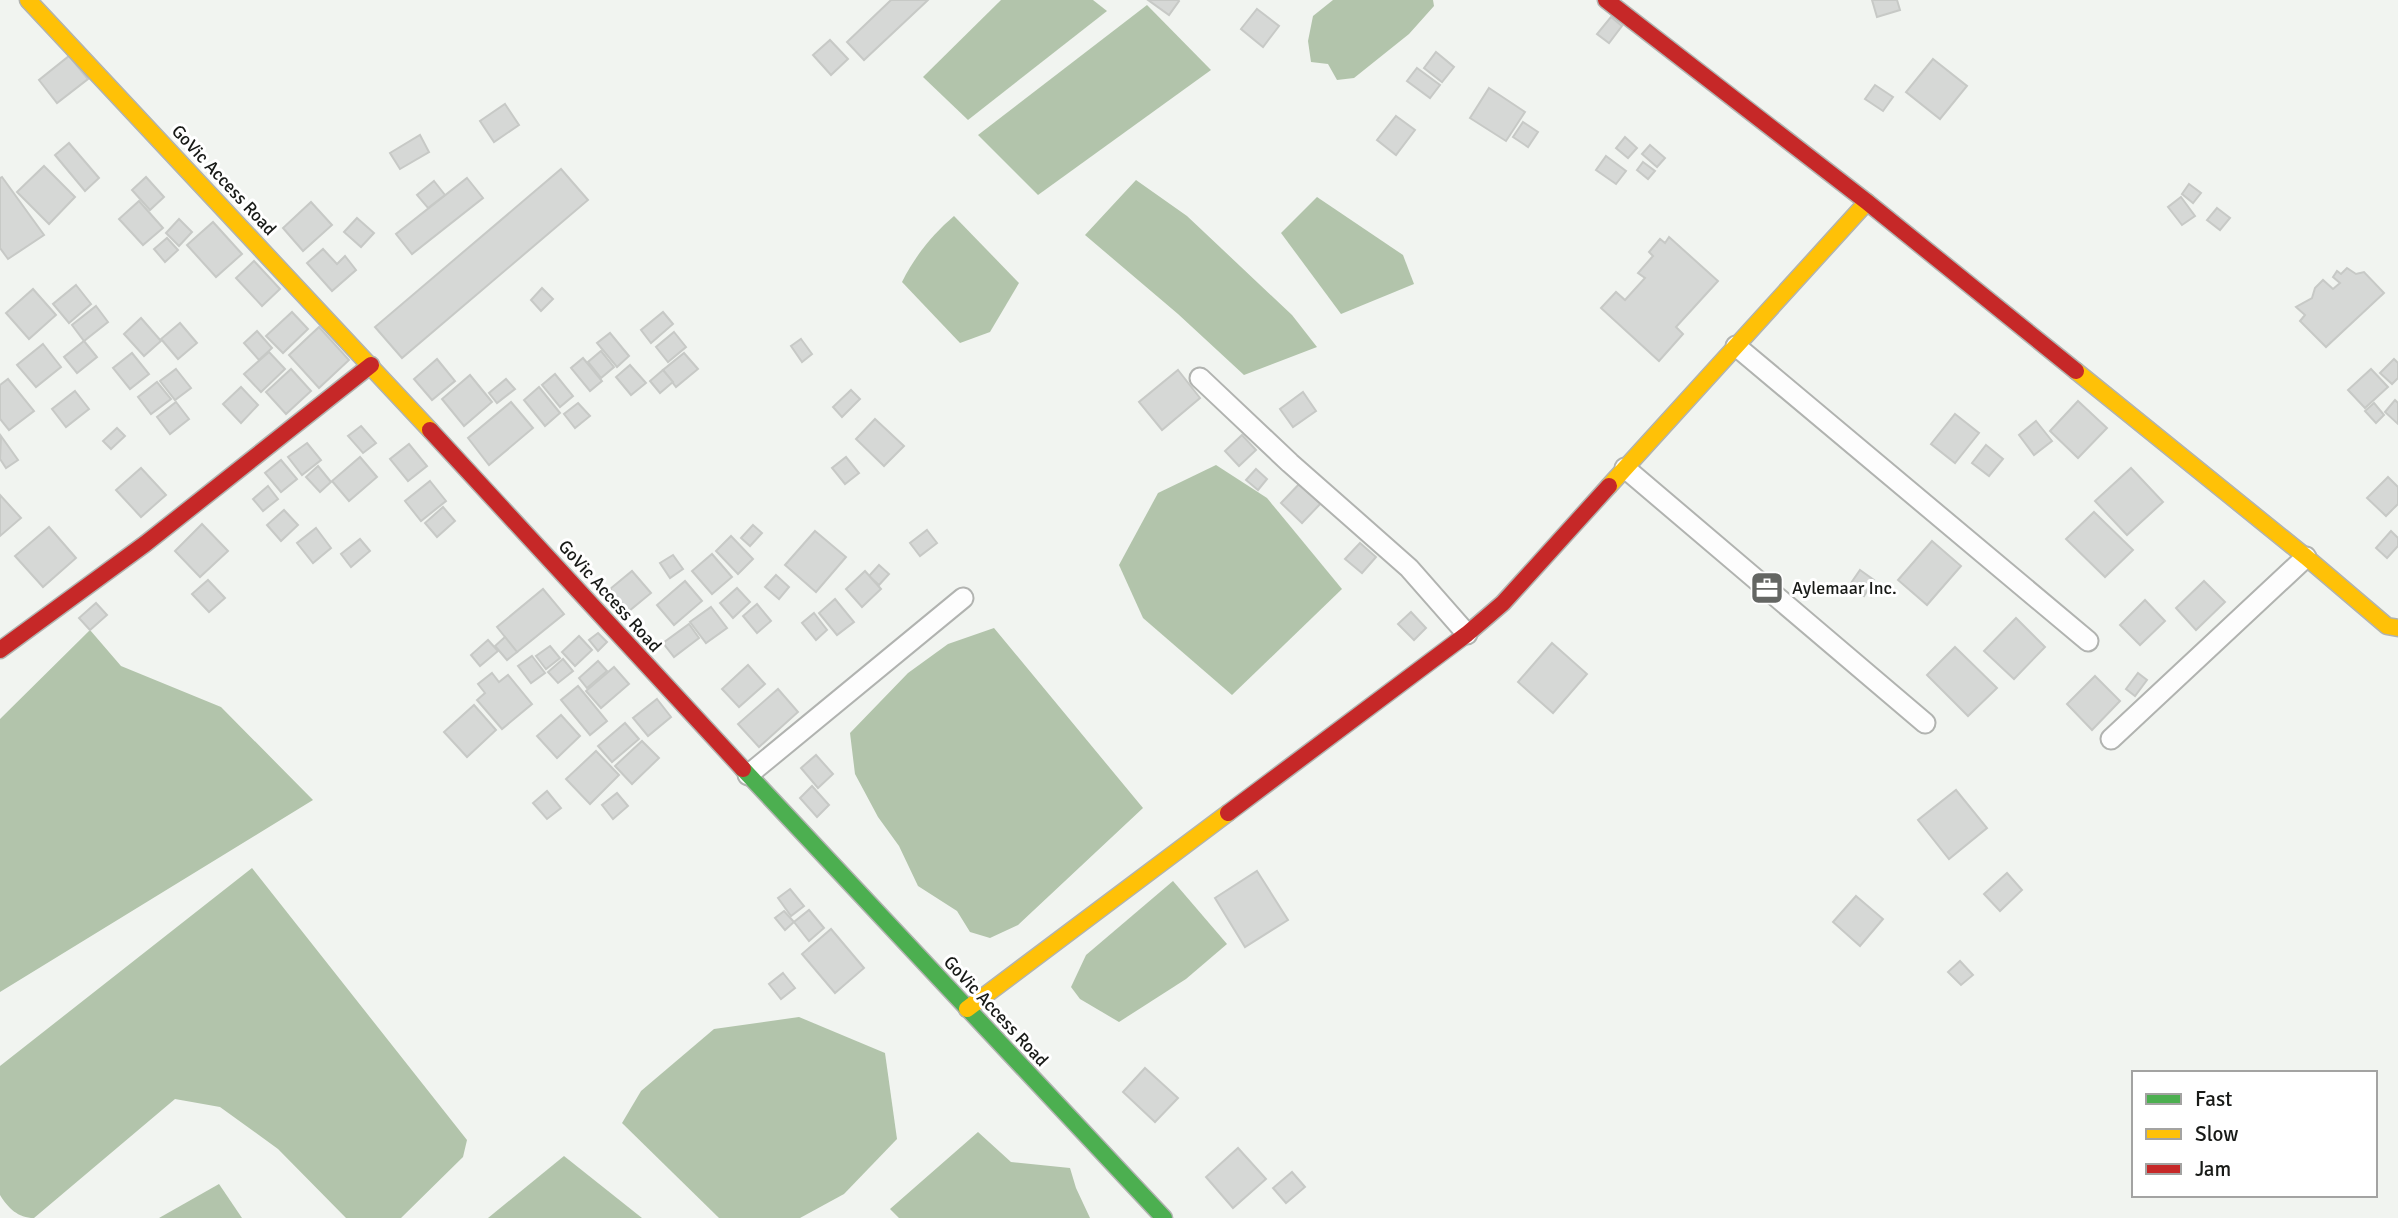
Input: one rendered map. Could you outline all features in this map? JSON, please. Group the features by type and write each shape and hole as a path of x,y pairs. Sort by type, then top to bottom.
{"street":[{"name":"GoVic Access Road","path":"28,0 372,365 748,775 1164,1218"},
{"path":"1606,0 1867,202 2306,557 2387,626 2398,628"},
{"path":"967,1009 1467,634 1503,603 1867,202"},
{"path":"1736,346 2088,641"},
{"path":"0,650 145,544 372,365"},
{"path":"1200,378 1290,463 1409,568 1467,634"},
{"path":"1625,468 1925,723"},
{"path":"2111,739 2306,557"},
{"path":"748,775 963,598"}],"shaded area":[{"path":"1001,0 1093,0 1107,11 968,120 923,77"},
{"path":"1333,0 1433,0 1434,6 1409,34 1354,78 1337,80 1328,64 1311,62 1308,41 1313,16"},
{"path":"1147,5 1211,70 1038,195 978,135"},
{"path":"1136,180 1187,216 1292,315 1317,347 1244,375 1178,314 1085,235"},
{"path":"1317,197 1403,255 1414,284 1341,314 1281,233"},
{"path":"954,216 1019,283 990,332 960,343 902,282 925,246"},
{"path":"1216,465 1267,498 1342,589 1232,695 1143,618 1119,565 1158,493"},
{"path":"994,628 1143,808 1018,925 990,938 970,932 957,911 918,886 899,846 878,817 855,774 850,733 908,673 948,644"},
{"path":"90,630 121,666 221,707 313,800 0,992 0,719"},
{"path":"252,868 467,1140 463,1157 401,1218 346,1218 278,1149 220,1107 175,1099 34,1218 14,1211 0,1195 0,1066"},
{"path":"1173,881 1227,944 1186,979 1119,1022 1080,999 1071,987 1086,955"},
{"path":"799,1017 885,1053 897,1139 844,1194 800,1218 719,1218 622,1123 641,1091 714,1029"},
{"path":"978,1132 1011,1162 1070,1168 1090,1218 899,1218 890,1209"},
{"path":"564,1156 642,1218 488,1218"},
{"path":"219,1184 242,1218 159,1218"}],"building":[{"path":"891,0 928,0 864,60 847,42"},
{"path":"1148,0 1178,0 1179,1 1169,15"},
{"path":"1872,0 1897,0 1900,10 1877,17"},
{"path":"1257,9 1279,26 1263,47 1241,29"},
{"path":"1611,17 1622,26 1609,43 1597,34"},
{"path":"830,40 848,59 831,75 813,55"},
{"path":"1436,52 1454,67 1442,82 1424,68"},
{"path":"69,56 88,79 57,103 39,80"},
{"path":"1933,59 1967,86 1940,119 1906,92"},
{"path":"1417,68 1440,85 1430,98 1407,81"},
{"path":"1875,85 1893,97 1883,111 1865,99"},
{"path":"1489,88 1525,112 1506,141 1470,118"},
{"path":"505,104 519,125 494,142 480,121"},
{"path":"1396,116 1415,130 1396,155 1377,140"},
{"path":"1523,122 1538,132 1528,147 1513,137"},
{"path":"420,135 429,152 400,169 390,153"},
{"path":"1625,137 1637,148 1628,158 1616,148"},
{"path":"69,143 99,178 85,191 55,155"},
{"path":"1650,145 1665,158 1657,167 1642,154"},
{"path":"1606,156 1626,171 1616,184 1596,170"},
{"path":"1643,162 1655,171 1648,179 1637,170"},
{"path":"44,166 75,197 49,224 17,192"},
{"path":"561,169 588,200 402,358 375,327"},
{"path":"2,177 44,235 8,259 0,248"},
{"path":"146,177 164,197 150,210 132,190"},
{"path":"467,178 483,198 412,254 396,234"},
{"path":"434,181 445,195 428,208 417,195"},
{"path":"2189,184 2201,193 2193,203 2182,194"},
{"path":"2181,197 2195,216 2182,225 2168,207"},
{"path":"139,201 163,228 143,245 119,219"},
{"path":"311,202 332,225 303,251 283,228"},
{"path":"2217,208 2230,218 2220,230 2207,220"},
{"path":"357,218 374,233 361,247 344,232"},
{"path":"179,219 192,232 179,246 166,233"},
{"path":"213,222 242,254 216,277 187,245"},
{"path":"1669,237 1718,281 1676,327 1683,334 1659,361 1601,308 1616,292 1625,300 1645,278 1638,273 1653,256 1649,252 1660,239 1665,243"},
{"path":"167,238 178,250 165,262 154,249"},
{"path":"323,249 337,264 345,256 356,270 332,291 307,263"},
{"path":"254,261 280,289 262,306 236,278"},
{"path":"2347,268 2356,274 2364,272 2384,293 2326,347 2300,321 2305,315 2296,307 2312,298 2315,288 2323,280 2333,289 2340,283 2333,277 2337,271 2341,274"},
{"path":"76,285 91,304 69,323 53,304"},
{"path":"542,288 553,299 541,311 531,300"},
{"path":"33,289 56,315 29,339 6,313"},
{"path":"96,306 108,322 84,341 72,325"},
{"path":"292,312 308,329 283,353 266,336"},
{"path":"663,312 673,324 651,343 641,330"},
{"path":"141,318 161,341 144,356 124,334"},
{"path":"180,323 197,343 178,359 161,339"},
{"path":"319,327 349,360 319,388 289,355"},
{"path":"257,331 272,348 259,360 244,343"},
{"path":"674,332 686,347 668,362 656,347"},
{"path":"610,333 629,356 617,367 597,343"},
{"path":"801,339 812,354 802,362 791,346"},
{"path":"84,341 97,357 77,373 64,357"},
{"path":"43,344 61,367 36,387 17,365"},
{"path":"601,351 614,367 601,378 588,362"},
{"path":"269,352 285,369 261,392 244,374"},
{"path":"132,353 149,374 130,389 113,368"},
{"path":"684,353 698,369 676,387 663,370"},
{"path":"583,358 602,381 590,391 571,368"},
{"path":"437,359 455,381 432,400 414,379"},
{"path":"2394,359 2398,363 2398,378 2392,384 2380,373"},
{"path":"630,365 646,383 631,395 616,377"},
{"path":"176,369 191,388 175,400 160,381"},
{"path":"291,369 311,391 286,414 266,392"},
{"path":"2371,369 2388,387 2365,408 2348,390"},
{"path":"663,370 673,382 660,393 650,381"},
{"path":"1178,370 1200,398 1162,430 1139,402"},
{"path":"555,374 573,396 560,407 542,385"},
{"path":"470,375 492,402 464,426 442,399"},
{"path":"8,379 34,411 9,430 0,419 0,385"},
{"path":"506,379 515,389 497,403 489,393"},
{"path":"157,382 171,399 151,414 138,397"},
{"path":"241,387 258,405 241,423 223,404"},
{"path":"539,387 560,413 545,426 524,400"},
{"path":"851,390 860,399 842,417 833,407"},
{"path":"75,391 89,409 66,427 52,409"},
{"path":"1303,392 1316,411 1293,427 1280,409"},
{"path":"2395,400 2398,403 2398,424 2385,412"},
{"path":"2078,401 2107,428 2078,458 2050,431"},
{"path":"176,402 189,419 170,434 157,417"},
{"path":"511,402 533,428 489,465 468,438"},
{"path":"578,403 590,416 575,428 564,414"},
{"path":"2374,403 2384,415 2376,423 2365,411"},
{"path":"1955,414 1979,433 1955,463 1931,444"},
{"path":"875,419 904,446 884,466 856,439"},
{"path":"2036,421 2052,441 2034,455 2019,435"},
{"path":"361,426 376,443 363,453 348,436"},
{"path":"117,428 125,436 111,449 103,441"},
{"path":"1242,435 1256,450 1239,466 1225,451"},
{"path":"1,436 18,460 6,468 0,459"},
{"path":"307,443 321,460 302,475 288,457"},
{"path":"409,444 427,466 408,481 390,459"},
{"path":"1986,445 2003,459 1989,476 1972,463"},
{"path":"360,457 377,477 349,501 332,481"},
{"path":"846,457 859,473 845,484 832,468"},
{"path":"281,460 297,479 281,492 265,473"},
{"path":"318,466 331,482 320,492 306,477"},
{"path":"141,468 166,495 141,517 116,490"},
{"path":"2131,468 2163,502 2127,535 2095,501"},
{"path":"1256,469 1267,479 1258,490 1246,480"},
{"path":"2388,477 2398,487 2398,504 2386,516 2367,498"},
{"path":"1303,480 1324,500 1302,523 1281,503"},
{"path":"430,481 446,501 421,521 405,501"},
{"path":"268,486 278,499 263,511 253,499"},
{"path":"0,495 21,518 0,536"},
{"path":"443,507 455,521 437,537 425,523"},
{"path":"284,510 298,525 281,541 267,525"},
{"path":"2094,512 2133,550 2105,577 2066,539"},
{"path":"202,524 228,551 200,577 175,551"},
{"path":"753,525 762,533 750,546 741,538"},
{"path":"49,527 76,558 43,587 15,556"},
{"path":"316,528 331,548 313,563 297,543"},
{"path":"927,530 937,543 920,556 910,543"},
{"path":"815,531 846,557 816,592 785,565"},
{"path":"2391,531 2398,538 2398,546 2387,558 2376,548"},
{"path":"731,536 753,559 738,574 716,551"},
{"path":"360,539 370,551 351,567 341,554"},
{"path":"1932,541 1961,566 1927,605 1898,580"},
{"path":"1360,543 1376,557 1362,573 1345,559"},
{"path":"712,554 732,577 712,594 692,571"},
{"path":"673,555 683,569 670,578 660,563"},
{"path":"879,565 889,574 879,585 869,576"},
{"path":"1860,570 1874,580 1864,596 1849,586"},
{"path":"632,571 651,593 629,611 610,589"},
{"path":"865,571 881,589 862,607 846,589"},
{"path":"776,575 789,587 779,599 765,587"},
{"path":"208,580 225,598 209,612 192,594"},
{"path":"685,581 702,601 674,625 657,605"},
{"path":"2204,581 2225,602 2196,630 2176,608"},
{"path":"737,588 750,602 733,618 720,603"},
{"path":"543,589 564,614 517,652 497,627"},
{"path":"835,599 854,622 837,635 819,613"},
{"path":"2145,600 2165,621 2140,645 2120,625"},
{"path":"96,603 107,615 90,630 79,618"},
{"path":"757,604 771,621 757,633 743,616"},
{"path":"711,607 727,628 706,643 690,622"},
{"path":"1411,612 1426,628 1414,640 1398,624"},
{"path":"814,613 827,630 816,640 802,623"},
{"path":"2016,618 2045,647 2014,679 1984,651"},
{"path":"689,624 699,638 674,657 663,643"},
{"path":"598,633 607,642 598,651 589,640"},
{"path":"579,636 592,650 575,666 562,652"},
{"path":"505,637 517,652 507,660 495,646"},
{"path":"488,640 498,651 480,666 471,655"},
{"path":"1552,643 1587,674 1553,713 1518,682"},
{"path":"550,646 560,658 546,669 536,656"},
{"path":"1955,647 1997,688 1968,716 1927,675"},
{"path":"532,656 545,673 531,683 518,666"},
{"path":"563,659 573,671 558,683 548,672"},
{"path":"598,661 607,671 587,688 579,678"},
{"path":"748,665 765,684 739,707 722,689"},
{"path":"614,667 629,684 601,708 586,691"},
{"path":"492,673 499,682 508,675 532,704 502,729 477,700 485,693 478,684"},
{"path":"2138,673 2147,680 2135,696 2126,689"},
{"path":"2095,676 2120,701 2092,730 2067,704"},
{"path":"578,686 607,721 590,735 561,700"},
{"path":"778,689 798,712 759,747 738,724"},
{"path":"657,699 671,717 648,736 633,718"},
{"path":"474,705 496,730 467,757 444,732"},
{"path":"561,715 580,736 557,758 537,736"},
{"path":"625,723 639,739 612,762 598,746"},
{"path":"642,741 659,758 632,784 615,766"},
{"path":"596,751 619,775 590,804 566,779"},
{"path":"816,755 833,774 818,788 801,768"},
{"path":"812,786 829,805 817,817 800,798"},
{"path":"1956,790 1987,828 1949,859 1918,820"},
{"path":"547,791 561,808 547,819 533,803"},
{"path":"617,793 628,806 613,819 602,805"},
{"path":"1257,871 1288,920 1245,947 1215,898"},
{"path":"2007,873 2022,890 2000,911 1984,894"},
{"path":"790,889 804,906 791,916 778,898"},
{"path":"1856,896 1883,919 1860,946 1833,922"},
{"path":"809,910 824,928 809,941 794,922"},
{"path":"784,911 794,922 785,930 775,918"},
{"path":"831,929 864,968 835,993 802,954"},
{"path":"1960,961 1973,975 1961,985 1948,972"},
{"path":"783,973 795,988 781,999 769,984"},
{"path":"1145,1068 1178,1098 1155,1122 1123,1092"},
{"path":"1238,1148 1266,1179 1233,1208 1206,1177"},
{"path":"1292,1172 1305,1187 1286,1203 1273,1188"}],"traffic: fast":[{"path":"743,769 1164,1218"}],"traffic: slow":[{"path":"28,0 430,430"},
{"path":"1609,486 1867,202"},
{"path":"2076,371 2387,626 2398,628"},
{"path":"967,1009 1228,813"}],"traffic: jam":[{"path":"1606,0 1867,202 2076,371"},
{"path":"0,650 145,544 371,365"},
{"path":"430,430 743,769"},
{"path":"1228,813 1467,634 1503,603 1609,486"}],"place":[{"name":"Aylemaar Inc.","path":"1767,588"}]}
